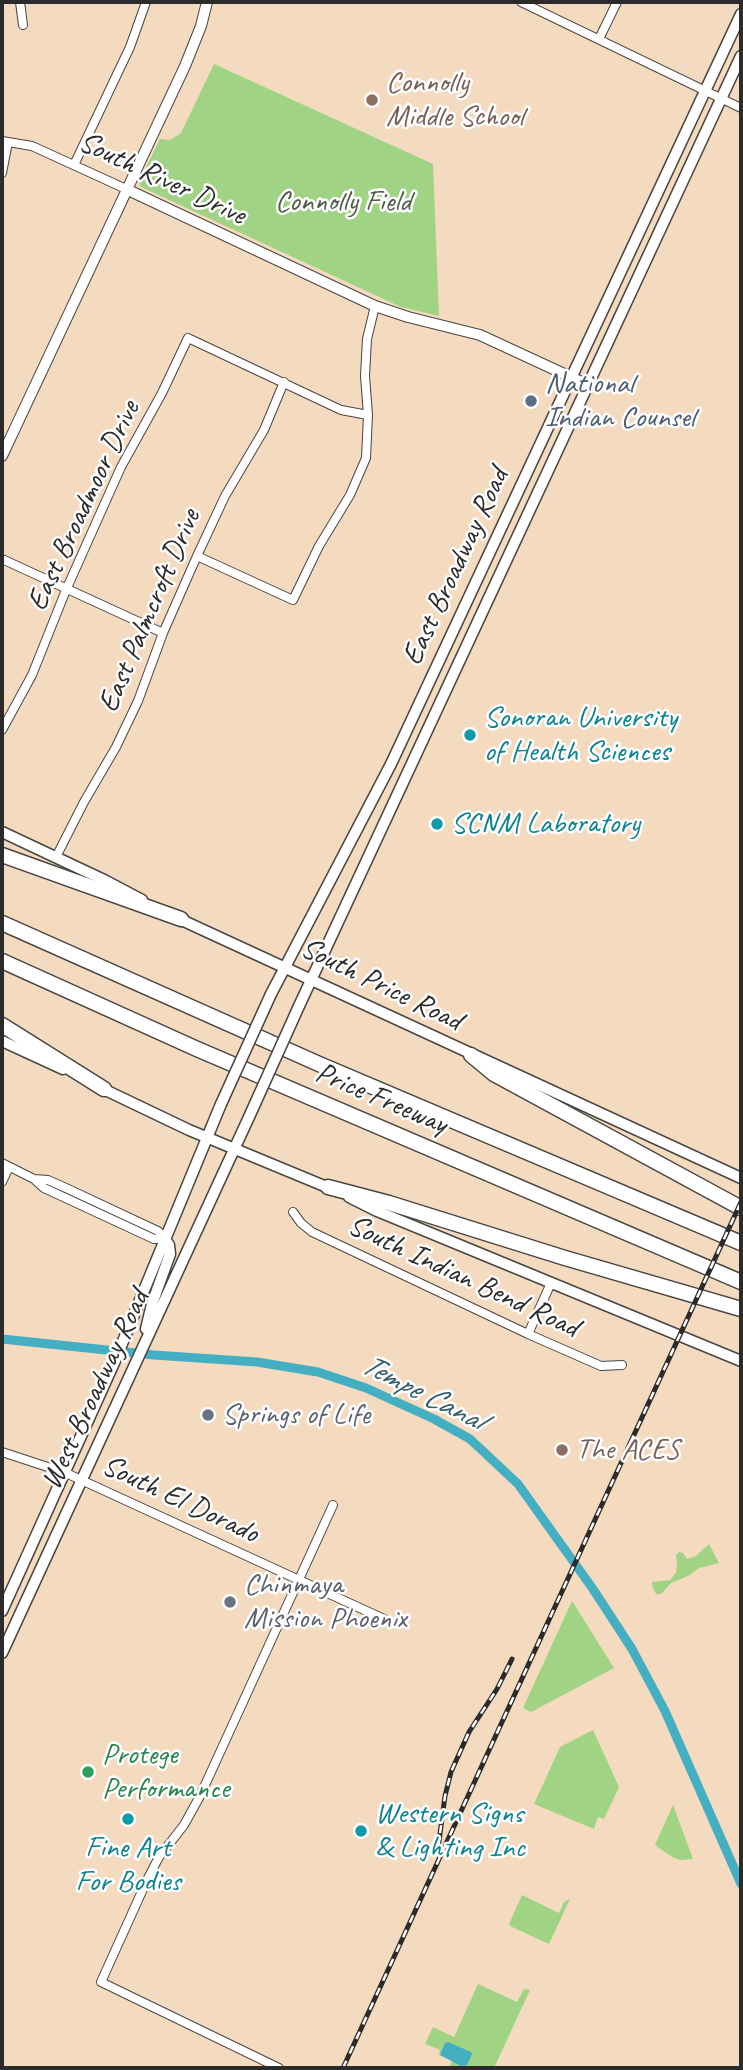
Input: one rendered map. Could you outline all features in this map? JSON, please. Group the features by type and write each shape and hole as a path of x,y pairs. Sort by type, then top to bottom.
{"highway":[{"path":"2,855 181,919"},
{"name":"Price Freeway","path":"2,923 319,1064 741,1242"},
{"name":"Price Freeway","path":"2,961 197,1049 741,1282"},
{"path":"2,1026 104,1089"},
{"path":"471,1055 494,1074 741,1208"},
{"path":"328,1187 741,1309"}],"main road":[{"name":"East Broadway Road","path":"206,1136 271,994 391,764 741,14"},
{"name":"East Broadway Road","path":"235,1147 741,56"},
{"path":"442,655 458,663"},
{"path":"391,764 407,772"},
{"name":"South Price Road","path":"2,832 471,1055 486,1059 741,1178"},
{"path":"2,1041 206,1136 328,1187 377,1211 741,1361"},
{"name":"West Broadway Road","path":"2,1611 114,1363 206,1136"},
{"name":"West Broadway Road","path":"2,1653 235,1147"},
{"path":"147,1339 152,1304 170,1254 165,1239"}],"street":[{"path":"20,2 23,25"},
{"path":"74,164 130,47 146,2"},
{"path":"2,456 185,66 201,26 207,2"},
{"path":"521,2 741,108"},
{"path":"599,39 617,2"},
{"path":"2,173 5,142"},
{"name":"South River Drive","path":"5,142 32,146 74,164 375,306 480,335 587,385"},
{"path":"197,556 293,600 319,546 351,495 366,458 369,415 365,376 367,339 375,306"},
{"name":"East Broadmoor Drive","path":"2,730 33,675 66,590 121,467 162,393 187,338 284,382"},
{"path":"284,382 341,410 369,415"},
{"name":"East Palmcroft Drive","path":"56,857 116,747 138,701 163,633 197,556 225,496 264,430 284,382"},
{"path":"2,559 163,633"},
{"path":"2,1182 5,1165 34,1179 44,1188 154,1240 165,1239"},
{"path":"34,1179 48,1180 158,1231 165,1239"},
{"path":"92,1210 108,1208"},
{"name":"South Indian Bend Road","path":"293,1212 312,1232 528,1334 601,1366 622,1365"},
{"path":"528,1334 551,1283"},
{"name":"South El Dorado","path":"2,1452 66,1473 384,1619"},
{"path":"279,2068 101,1982 159,1857 184,1825 200,1796 333,1505"}],"green space":[{"name":"Connolly Field","path":"214,64 433,164 439,316 401,307 141,187 139,182 160,139 170,140 181,133"},
{"path":"709,1544 719,1563 699,1568 671,1583 661,1594 656,1594 652,1582 670,1580 676,1573 676,1555 679,1552 687,1559 696,1556"},
{"path":"572,1601 614,1668 531,1712 523,1708"},
{"path":"593,1730 619,1787 604,1819 598,1817 594,1829 534,1804 560,1747"},
{"path":"673,1805 693,1859 680,1860 655,1845"},
{"path":"522,1895 559,1913 564,1902 570,1899 549,1944 510,1926"},
{"path":"478,1984 517,2002 524,1989 530,1990 494,2068 449,2068 452,2061 439,2055 440,2050 425,2044 433,2027 454,2037"}],"water":[{"path":"448,2042 471,2052 467,2065 461,2066 440,2055"}],"waterway":[{"name":"Tempe Canal","path":"2,1339 154,1355 257,1362 318,1372 366,1388 434,1419 470,1439 518,1484 632,1649 665,1711 741,1884"}],"railway":[{"path":"343,2068 741,1202"},
{"path":"438,1849 451,1772 469,1732 497,1689 512,1659"}],"place":[{"name":"Connolly Middle School","path":"372,100"},
{"name":"National Indian Counsel","path":"531,401"},
{"name":"Sonoran University of Health Sciences","path":"470,735"},
{"name":"SCNM Laboratory","path":"437,824"},
{"name":"Springs of Life","path":"208,1415"},
{"name":"The ACES","path":"562,1450"},
{"name":"Chinmaya Mission Phoenix","path":"230,1602"},
{"name":"Protege Performance","path":"88,1772"},
{"name":"Fine Art For Bodies","path":"128,1819"},
{"name":"Western Signs & Lighting Inc","path":"361,1831"}]}
